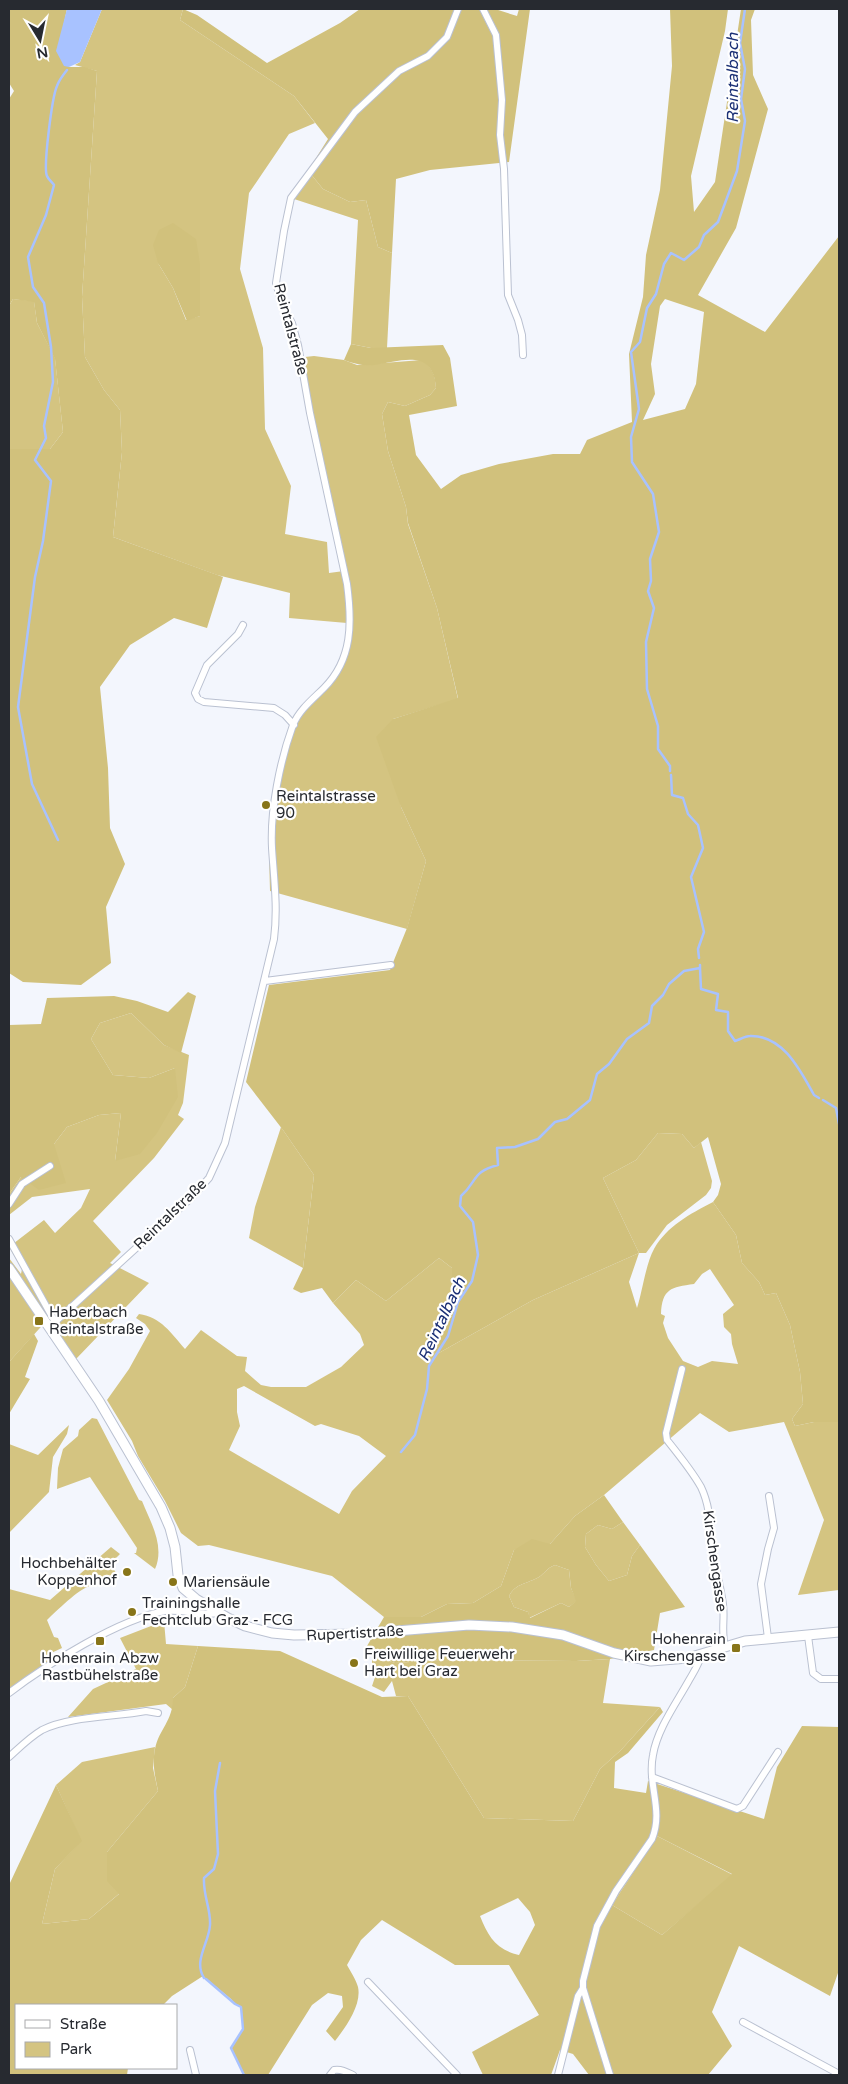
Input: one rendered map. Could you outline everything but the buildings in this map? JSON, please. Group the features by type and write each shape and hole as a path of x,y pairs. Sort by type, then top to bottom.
{"main road":[{"name":"Rupertistraße","path":"9,1268 99,1401 161,1508 170,1528 175,1547 178,1575 183,1588 218,1613 245,1626 281,1634 347,1635 469,1625 491,1626 563,1635 614,1654 642,1660 676,1660 745,1641 839,1632"}],"street":[{"name":"Reintalstraße","path":"51,1331 55,1322 120,1260 191,1198 209,1178 225,1143 265,981 277,915 272,847 273,813 276,794 294,725 299,713 326,686 343,661 348,646 351,613 348,584 310,413 298,345 292,323 282,304 276,283 284,231 291,198 356,112 399,71 428,56 447,37 458,9"},
{"path":"483,9 496,34 502,100 500,135 504,169 508,295 518,320 523,355"},
{"path":"242,625 238,634 207,665 195,693 198,699 204,702 274,708 285,715 294,725"},
{"path":"265,981 391,965"},
{"path":"9,1204 22,1184 50,1166"},
{"path":"9,1239 55,1322"},
{"name":"Kirschengasse","path":"682,1369 666,1433 667,1440 700,1486 707,1502 714,1559 724,1605 722,1627 725,1646"},
{"path":"768,1638 761,1584 774,1528 769,1496"},
{"path":"9,1693 57,1661 122,1626 173,1610 210,1614 218,1613"},
{"path":"808,1636 812,1673 821,1679 839,1679"},
{"path":"558,2075 578,1996 583,1988 597,1926 616,1892 652,1839 656,1830 657,1810 652,1785 651,1766 654,1747 698,1666 702,1654"},
{"path":"9,1758 36,1734 54,1725 146,1711 158,1713"},
{"path":"652,1777 737,1809 743,1806 778,1752"},
{"path":"368,1982 457,2075"},
{"path":"583,1988 610,2075"},
{"path":"743,2022 839,2074"},
{"path":"190,2050 196,2075"},
{"path":"330,2075 337,2069 354,2075"}],"green space":[{"path":"102,9 183,9 180,20 294,96 315,123 289,134 249,193 240,269 263,348 265,429 291,486 285,534 327,542 329,573 344,571 310,413 305,357 314,356 344,360 357,365 422,360 433,372 436,388 430,395 405,406 388,402 382,414 388,451 406,507 408,524 437,608 458,699 393,719 401,807 426,861 407,929 270,891 269,853 276,794 294,725 343,661 347,623 289,618 290,593 217,575 113,537 122,452 120,410 104,390 85,357 82,297 97,71 75,65 80,62","holes":["158,263 200,316 186,320 173,288"]},
{"path":"310,173 323,189 350,202 366,200 378,247 392,253 387,348 371,348 351,344 358,220 291,198"},
{"path":"13,299 34,301 37,323 55,358 63,432 50,449 9,449 9,306"},
{"path":"131,1013 164,1045 189,1055 183,1103 178,1115 184,1119 154,1158 93,1221 121,1252 110,1263 149,1283 76,1359 49,1318 9,1362 9,1258 21,1274 22,1269 9,1247 44,1220 55,1233 81,1208 90,1189 32,1197 9,1215 9,1194 21,1177 54,1144 67,1127 99,1115 121,1113 115,1161 175,1068 149,1078 113,1075 91,1039 100,1023"},
{"path":"281,1127 314,1175 303,1268 249,1238 255,1207"},
{"path":"658,1133 682,1134 694,1148 701,1142 712,1181 711,1188 706,1195 667,1225 646,1253 639,1253 603,1178 636,1160"},
{"path":"713,1202 736,1235 742,1263 759,1282 765,1295 776,1293 790,1325 800,1372 803,1404 792,1419 795,1426 814,1422 839,1422 839,1590 798,1595 824,1520 784,1422 729,1432 700,1413 604,1495 575,1516 550,1544 514,1550 501,1586 473,1603 447,1604 421,1617 384,1617 332,1576 209,1545 198,1546 181,1533 165,1501 138,1456 132,1441 107,1400 129,1369 150,1331 145,1324 136,1318 139,1314 154,1318 160,1322 185,1349 201,1330 237,1356 247,1357 245,1371 261,1385 271,1387 306,1387 341,1367 364,1345 360,1334 333,1303 356,1280 386,1301 439,1258 452,1268 452,1316 424,1347 437,1354 533,1300 639,1253 629,1282 637,1308 649,1262 659,1241 680,1221","holes":["710,1269 734,1305 723,1314 724,1327 731,1334 738,1364 712,1361 698,1367 683,1361 668,1338 663,1323 665,1316 661,1314 663,1299 666,1294 679,1286 694,1284 702,1274","244,1386 315,1426 321,1424 359,1436 386,1456 352,1491 339,1514 229,1450 240,1426 237,1412 237,1389"]},
{"path":"92,1418 97,1419 139,1500 142,1501 158,1543 158,1560 155,1569 134,1553 136,1553 137,1548 90,1477 57,1489 58,1468 63,1449 78,1436 79,1430"},
{"path":"69,1425 67,1434 53,1457 49,1492 9,1533 9,1444 38,1455"},
{"path":"623,1522 640,1545 632,1556 627,1575 609,1581 585,1547 586,1534 598,1525 612,1529"},
{"path":"111,1547 120,1554 110,1564 117,1574 115,1579 105,1584 98,1584 83,1589 47,1620 54,1637 58,1638 62,1648 49,1654 47,1664 9,1691 9,1589 50,1600"},
{"path":"555,1565 569,1570 571,1588 577,1601 569,1607 561,1603 529,1618 528,1612 514,1607 509,1596 518,1586 539,1577"},
{"path":"164,1621 166,1644 198,1646 185,1687 173,1698 173,1710 166,1704 68,1717 93,1689 136,1669 120,1638"},
{"path":"372,1655 395,1663 440,1660 576,1661 610,1659 603,1703 660,1707 621,1750 600,1769 573,1821 484,1818 408,1696 396,1696 392,1681 384,1692 372,1686 380,1669 372,1666"},
{"path":"155,1747 153,1768 158,1791 107,1852 120,1893 89,1919 42,1924 55,1869 81,1841 56,1785 82,1762"},
{"path":"657,1836 733,1875 662,1935 612,1905"}],"shaded area":[{"path":"9,9 67,9 63,28 69,67 85,67 97,71 82,297 85,357 104,390 120,410 122,452 113,537 223,577 207,628 174,618 130,645 100,687 108,768 110,828 125,864 106,907 111,963 81,985 23,982 9,973 9,449 50,449 63,432 55,359 37,323 34,302 13,299 9,306 9,99 14,91 9,83"},
{"path":"183,9 197,15 267,63 340,23 360,9 495,9 517,16 519,9 530,9 509,162 430,170 396,179 392,253 378,247 366,200 350,202 323,189 310,173 311,166 328,139 294,96 180,20"},
{"path":"670,9 728,9 725,31 691,176 694,212 715,182 741,9 755,9 751,20 753,75 768,109 736,228 698,295 765,332 839,236 839,1422 814,1422 795,1426 792,1419 803,1404 800,1372 790,1325 776,1293 765,1295 759,1282 742,1263 736,1235 713,1202 718,1195 721,1184 708,1137 694,1148 682,1134 658,1133 636,1160 603,1178 639,1253 533,1300 437,1354 424,1348 452,1316 452,1268 439,1258 386,1301 356,1280 333,1303 322,1288 301,1293 293,1289 303,1268 314,1175 283,1130 246,1082 269,985 390,970 407,928 426,861 401,807 376,737 393,719 458,698 437,608 408,523 406,507 388,451 382,414 388,402 405,406 430,395 436,388 434,375 429,367 422,362 414,360 370,365 344,360 351,344 371,348 443,345 450,358 457,406 409,415 416,455 441,489 461,475 499,464 553,454 580,454 587,440 632,422 629,354 643,297 646,255 660,190 672,66","holes":["665,299 704,312 696,384 685,409 643,420 655,394 651,364 660,306"]},
{"path":"173,223 196,239 200,264 200,316 187,321 173,288 158,263 153,245 159,230"},
{"path":"188,992 196,996 181,1053 164,1045 131,1013 100,1023 91,1039 113,1075 149,1078 175,1068 178,1097 157,1133 140,1154 115,1161 121,1113 99,1115 67,1127 54,1144 66,1183 39,1190 21,1177 9,1194 9,1025 41,1024 47,998 114,996 137,1001 168,1012"},
{"path":"34,1334 38,1341 25,1377 30,1379 9,1414 9,1362"},
{"path":"604,1495 623,1522 612,1529 598,1525 586,1534 585,1547 596,1565 609,1581 627,1575 632,1556 640,1545 685,1607 660,1613 654,1650 610,1659 576,1661 440,1660 395,1663 372,1655 374,1647 367,1646 384,1617 421,1617 447,1604 473,1603 501,1586 514,1550 532,1539 550,1544 575,1516","holes":["555,1565 569,1570 571,1588 576,1601 569,1607 561,1603 530,1618 528,1612 514,1607 509,1596 518,1586 539,1577"]},
{"path":"198,1646 280,1651 382,1697 408,1696 484,1818 573,1821 600,1769 621,1750 660,1707 663,1712 628,1753 615,1762 614,1788 646,1793 648,1781 764,1819 777,1767 802,1726 839,1727 839,1970 830,1996 739,1946 712,2012 732,2046 708,2075 589,2075 573,2054 560,2050 551,2075 483,2075 472,2052 539,2015 509,1965 455,1965 382,1920 361,1940 347,1965 357,1984 359,1994 352,2016 339,2036 335,2041 326,2031 343,2007 342,1996 328,1993 312,2005 268,2075 244,2075 231,2048 243,2029 241,2007 203,1976 172,1996 164,2004 15,2004 15,2069 128,2069 127,2075 9,2075 9,1885 56,1785 82,1841 55,1869 42,1924 89,1919 119,1894 107,1881 107,1852 158,1791 154,1754 157,1742 171,1713 173,1698 185,1687","holes":["657,1836 732,1874 662,1935 612,1905","518,1898 530,1912 535,1925 519,1955 504,1950 499,1946 486,1930 480,1916"]}],"water":[{"path":"67,9 102,9 80,62 69,67 64,66 56,51"}],"waterway":[{"name":"Reintalbach","path":"670,771 670,766 658,749 658,726 647,689 646,642 654,608 648,591 651,581 650,559 659,532 653,494 632,462 631,437 639,409 631,352 640,342 647,308 656,294 664,264 671,253 684,260 699,247 704,235 718,222 737,171 745,121 741,99 745,69 740,43 745,9"},
{"path":"58,840 32,784 18,707 35,577 43,541 51,481 35,460 46,438 44,426 53,382 51,347 44,303 33,287 28,257 46,215 54,185 48,177 46,170 49,132 55,93 59,82 67,70"},
{"name":"Reintalbach","path":"671,775 672,795 683,798 688,814 698,825 703,848 691,877 704,932 698,949 699,958"},
{"name":"Reintalbach","path":"401,1452 415,1435 427,1389 429,1366 448,1336 458,1302 472,1281 478,1255 473,1222 460,1206 461,1196 479,1174 498,1165 497,1148 515,1147 538,1139 555,1122 567,1119 590,1100 597,1074 609,1064 627,1039 649,1023 652,1006 663,995 669,984 684,971 700,968 700,965"},
{"path":"700,968 701,989 718,994 716,1010 728,1012 728,1031 735,1041 750,1036 762,1037 772,1041 789,1056 803,1075 814,1095 819,1098"},
{"path":"823,1100 836,1108 839,1124"},
{"path":"204,1978 200,1965 210,1925 204,1878 214,1869 218,1854 215,1791 220,1763"},
{"path":"206,1979 241,2007 243,2029 231,2048 244,2075"}],"place":[{"name":"Reintalstrasse 90","path":"266,805"},
{"name":"Haberbach Reintalstraße","path":"39,1321"},
{"name":"Hochbehälter Koppenhof","path":"127,1572"},
{"name":"Mariensäule","path":"173,1582"},
{"name":"Trainingshalle Fechtclub Graz - FCG","path":"132,1612"},
{"name":"Hohenrain Abzw Rastbühelstraße","path":"100,1641"},
{"name":"Hohenrain Kirschengasse","path":"736,1648"},
{"name":"Freiwillige Feuerwehr Hart bei Graz","path":"354,1663"}]}
